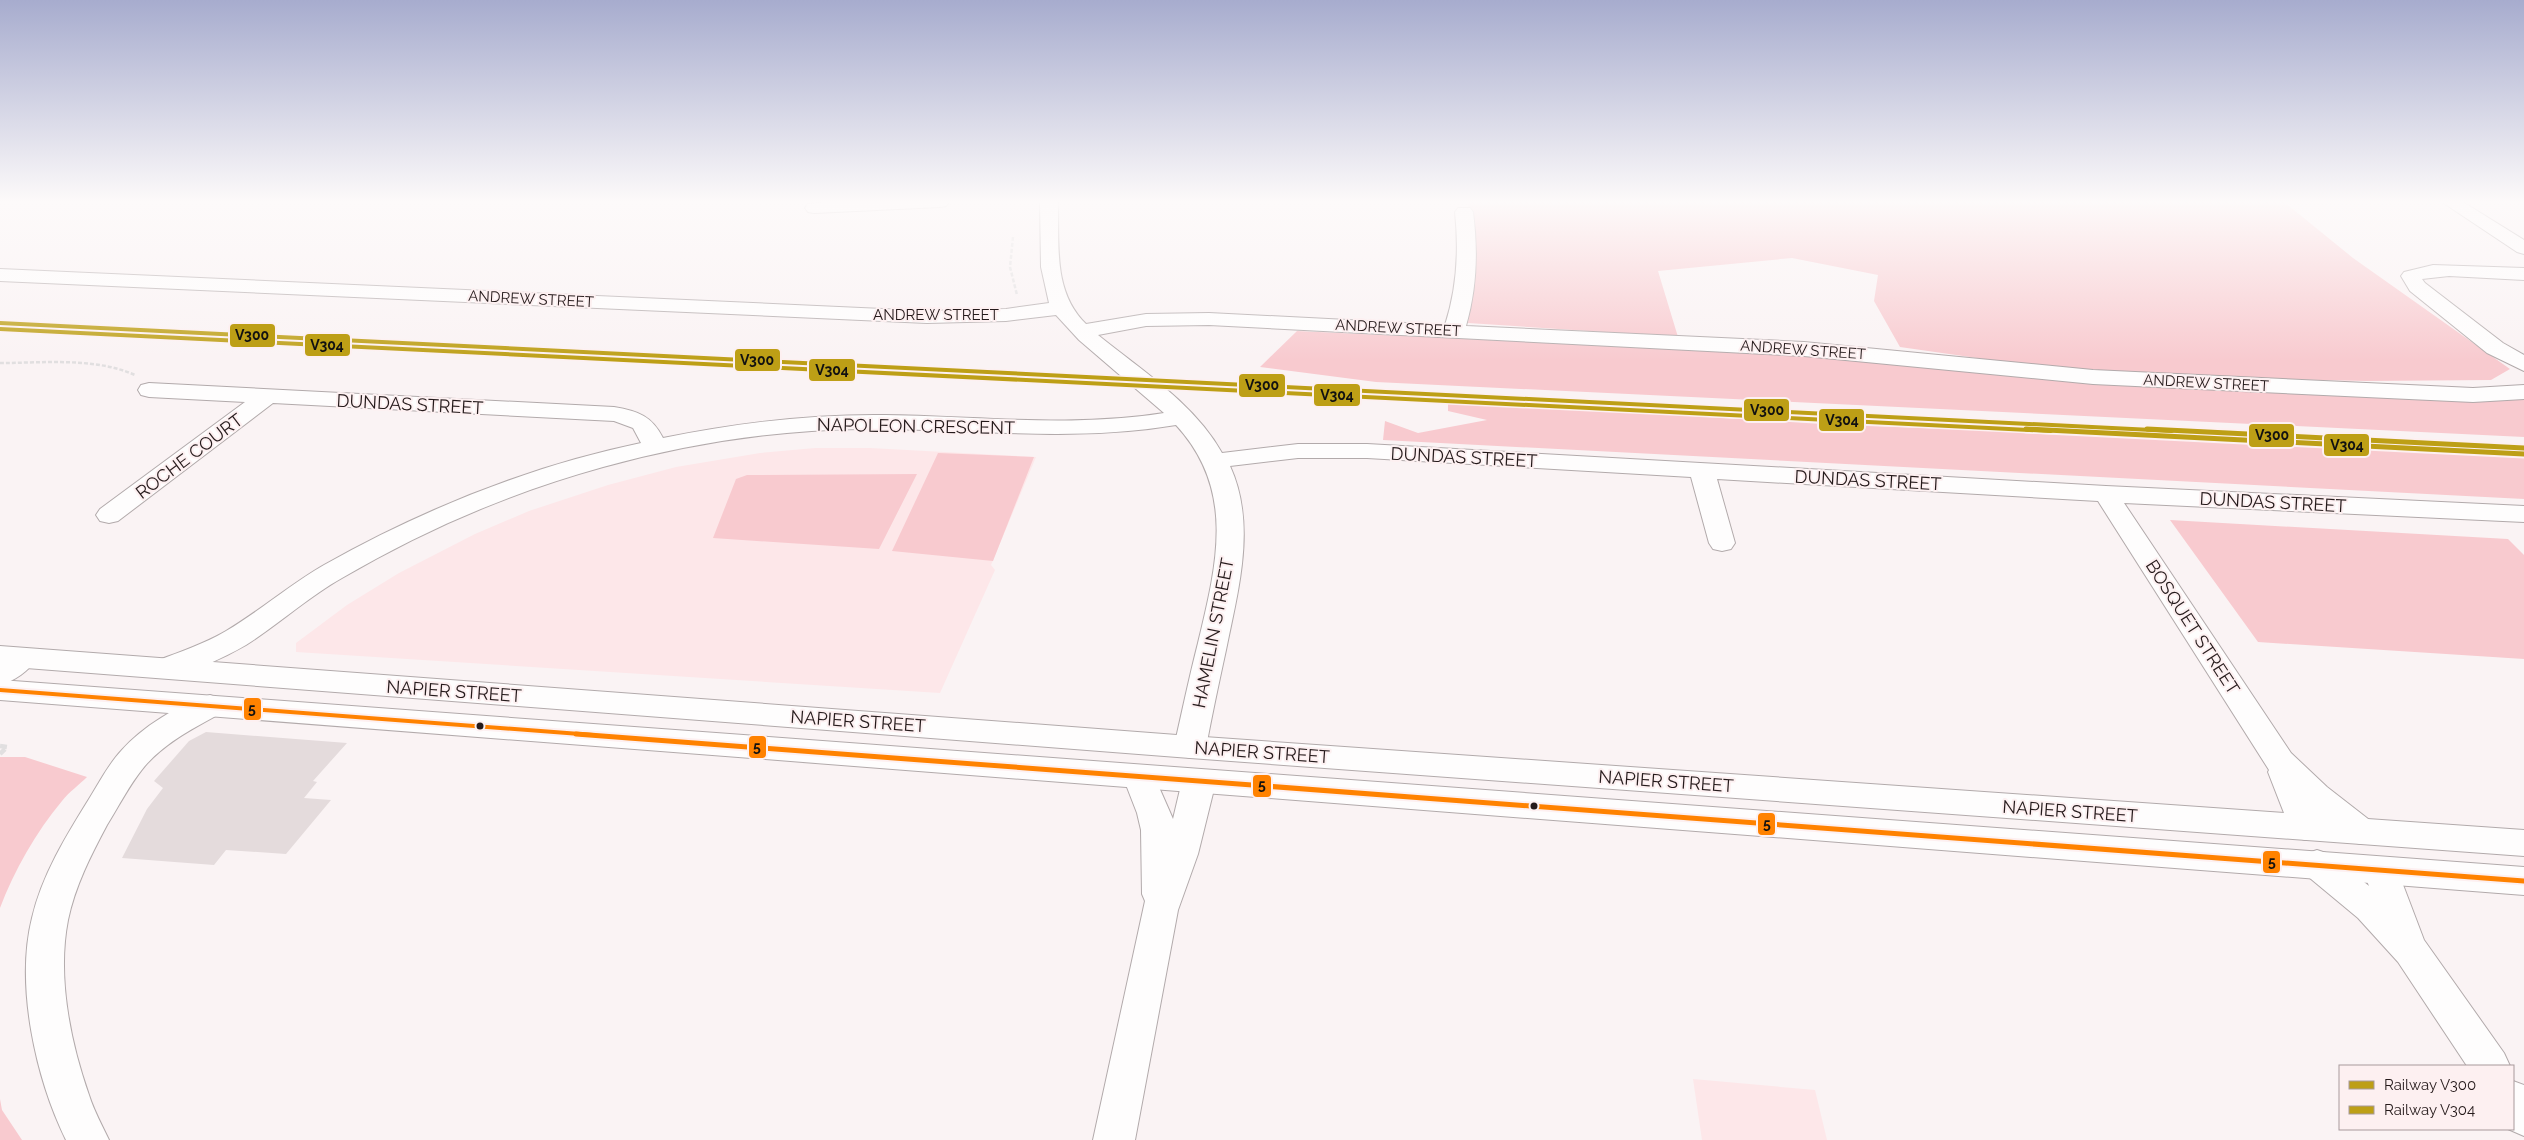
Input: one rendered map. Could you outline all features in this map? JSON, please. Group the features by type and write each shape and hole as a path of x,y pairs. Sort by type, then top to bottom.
{"main road":[{"path":"1051,255 1056,297 1062,308"},
{"path":"1454,331 1464,289 1466,255"},
{"path":"2524,274 2436,271 2416,273 2411,276 2416,287 2482,338 2524,364"},
{"name":"ANDREW STREET","path":"0,275 927,317 1006,316 1062,308"},
{"name":"HAMELIN STREET","path":"1062,308 1082,331 1182,417 1213,461 1226,488 1232,536 1227,573 1190,747 1199,781 1182,854 1160,910 1114,1140"},
{"name":"ANDREW STREET","path":"1082,331 1127,322 1186,318 1804,349 2102,378 2473,394 2524,392"},
{"name":"DUNDAS STREET","path":"149,390 614,414 630,416 641,421 648,430 655,447"},
{"name":"ROCHE COURT","path":"109,515 268,396"},
{"name":"NAPOLEON CRESCENT","path":"167,668 244,633 329,574 390,541 459,508 541,477 655,447 751,430 829,423 890,422 1081,430 1141,425 1182,417"},
{"name":"DUNDAS STREET","path":"1213,461 1266,453 1327,450 2106,494 2524,514"},
{"path":"1702,471 1722,543"},
{"name":"BOSQUET STREET","path":"2106,494 2280,761 2315,796 2360,831"},
{"name":"NAPOLEON CRESCENT","path":"229,673 233,650 244,633"},
{"name":"NAPIER STREET","path":"7,663 167,668 1190,747 2524,843"},
{"name":"NAPIER STREET","path":"0,690 2524,881"},
{"path":"88,1140 60,1074 46,979 47,935 59,890 83,837 115,784 136,755 167,729 210,706"},
{"name":"BOSQUET STREET","path":"2280,761 2305,827"},
{"name":"HAMELIN STREET","path":"1139,777 1154,813 1158,830 1160,910"},
{"path":"2317,864 2371,908 2411,951 2489,1065"},
{"path":"2381,871 2411,951"},
{"path":"2514,1101 2524,1116"}],"path":[{"path":"1011,255 1010,268 1017,296"},
{"path":"0,363 114,367 133,374 149,390"},
{"path":"0,746 7,747 0,754"}],"shaded area":[{"path":"1475,255 2350,255 2510,369 2491,380 2366,381 2220,378 2026,365 1900,347 1874,301 1878,275 1792,258 1658,271 1678,337 1468,323"},
{"path":"1297,331 1825,356 2027,378 2185,389 2524,398 2524,437 1376,382 1260,367"},
{"path":"1448,401 1839,425 2119,435 2524,458 2524,499 1383,440 1385,421 1418,433 1487,420 1448,411"},
{"path":"815,448 870,448 1036,457 991,565 995,570 940,693 296,652 296,643 347,605 399,573 475,534 529,511 608,485 676,467 760,453"},
{"path":"938,453 1034,457 993,561 892,551"},
{"path":"917,474 879,549 713,538 736,479 747,475"},
{"path":"2170,520 2508,539 2524,555 2524,659 2258,642"},
{"path":"0,757 25,757 87,777 65,798 43,826 19,866 0,908"},
{"path":"1693,1079 1815,1090 1827,1140 1702,1140"},
{"path":"0,1099 2,1110 22,1140 0,1140"}],"building":[{"path":"206,732 347,743 313,781 317,782 304,798 331,800 286,854 226,850 214,865 122,858 147,809 163,788 154,781 189,741"}],"rail line":[{"name":"V300","path":"0,323 2524,448"},
{"name":"V304","path":"0,329 2524,454"}],"transit line":[{"name":"5","path":"0,690 2524,881"}]}
